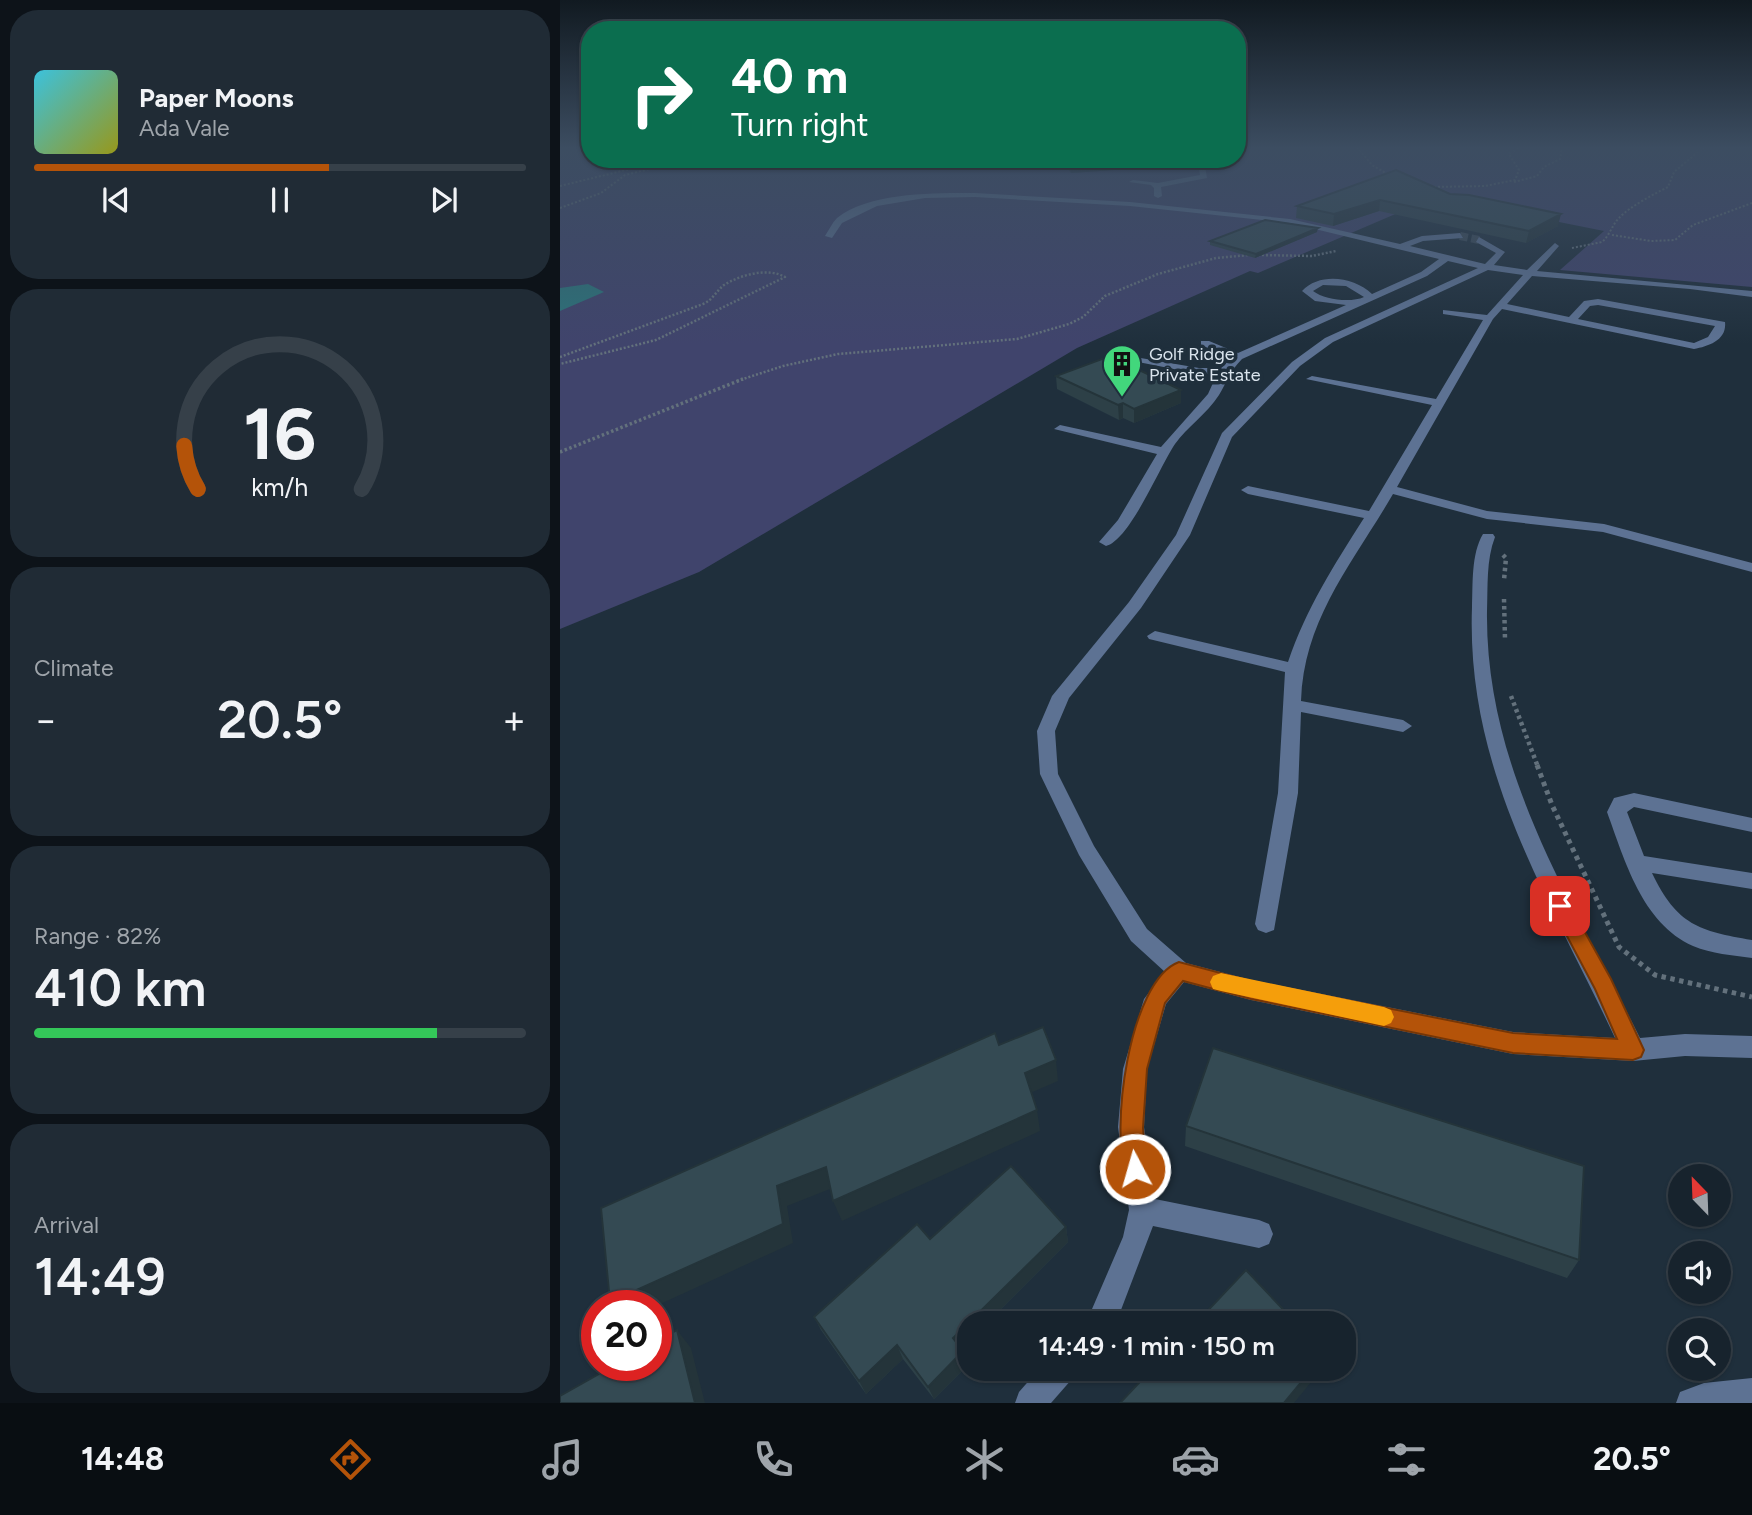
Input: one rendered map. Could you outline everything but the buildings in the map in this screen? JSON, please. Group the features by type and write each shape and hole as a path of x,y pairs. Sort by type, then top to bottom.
{"street":[{"path":"830,236 839,221 853,212"},
{"path":"1206,212 1290,221 1527,274 1649,284 1699,293 1752,295"},
{"path":"1401,247 1422,239 1460,236"},
{"path":"1479,240 1501,252 1487,267 1329,340 1296,364 1226,436 1183,535 1135,605 1061,696 1046,730 1049,774 1068,816 1139,934 1179,971 1251,990 1513,1043 1633,1050 1685,1045 1752,1047"},
{"path":"1266,924 1287,793 1294,669 1308,626 1331,581 1373,516 1489,318 1555,246"},
{"path":"1106,542 1124,522 1164,452 1213,395 1224,371 1238,357 1424,274 1446,258"},
{"path":"1339,283 1363,289 1365,300 1325,301 1312,297 1307,291 1317,284 1339,283"},
{"path":"1501,306 1694,346 1708,342 1719,334 1721,324 1717,321 1631,306 1587,303 1572,320"},
{"path":"1610,328 1631,306"},
{"path":"1447,312 1489,318"},
{"path":"1660,338 1678,314"},
{"path":"1205,343 1238,357"},
{"path":"1133,358 1199,371 1224,371"},
{"path":"1312,379 1438,403"},
{"path":"1060,429 1164,452"},
{"path":"1389,489 1487,515 1604,528 1752,568"},
{"path":"1248,491 1373,516"},
{"path":"1487,540 1478,611 1479,651 1490,730 1526,838 1604,985 1633,1050"},
{"path":"1155,636 1294,669"},
{"path":"1293,705 1403,726"},
{"path":"1752,825 1634,800 1621,803 1617,812 1637,863 1665,912 1681,928 1703,940 1752,948"},
{"path":"1637,863 1752,881"},
{"path":"1106,1311 1137,1238 1143,1210 1131,1128 1135,1069 1156,999 1179,971"},
{"path":"1143,1210 1259,1234"},
{"path":"1030,1403 1049,1381"},
{"path":"1691,1403 1704,1398 1752,1393"}],"path":[{"path":"1555,246 1596,246 1612,234 1619,218 1630,212"},
{"path":"1612,234 1651,241 1675,240 1693,225 1731,212"},
{"path":"560,452 717,388 783,366 822,356 1017,339 1069,324 1083,317 1105,296 1196,262 1250,255 1312,257 1336,251"},
{"path":"560,357 589,349 666,316 706,303 714,298 720,289 741,279 768,273 780,273 785,277 656,340 560,363"},
{"path":"1487,540 1506,558 1503,590 1505,644"},
{"path":"1507,684 1552,805 1619,947 1655,975 1752,997"}],"shaded area":[{"path":"560,212 1399,212 1258,273 1250,271 1077,348 699,572 560,629"},
{"path":"1512,212 1752,212 1752,287 1560,270 1604,231"},
{"path":"588,284 604,292 560,311 560,288"}],"tunnel":[{"path":"1460,236 1479,240"}],"slow traffic":[{"path":"1221,982 1384,1017"}],"place":[{"name":"Golf Ridge Private Estate","path":"1122,398"}],"route":[{"path":"1135,1169 1131,1128 1135,1069 1156,999 1179,971 1251,990 1513,1043 1633,1050 1604,985 1560,906"}]}
